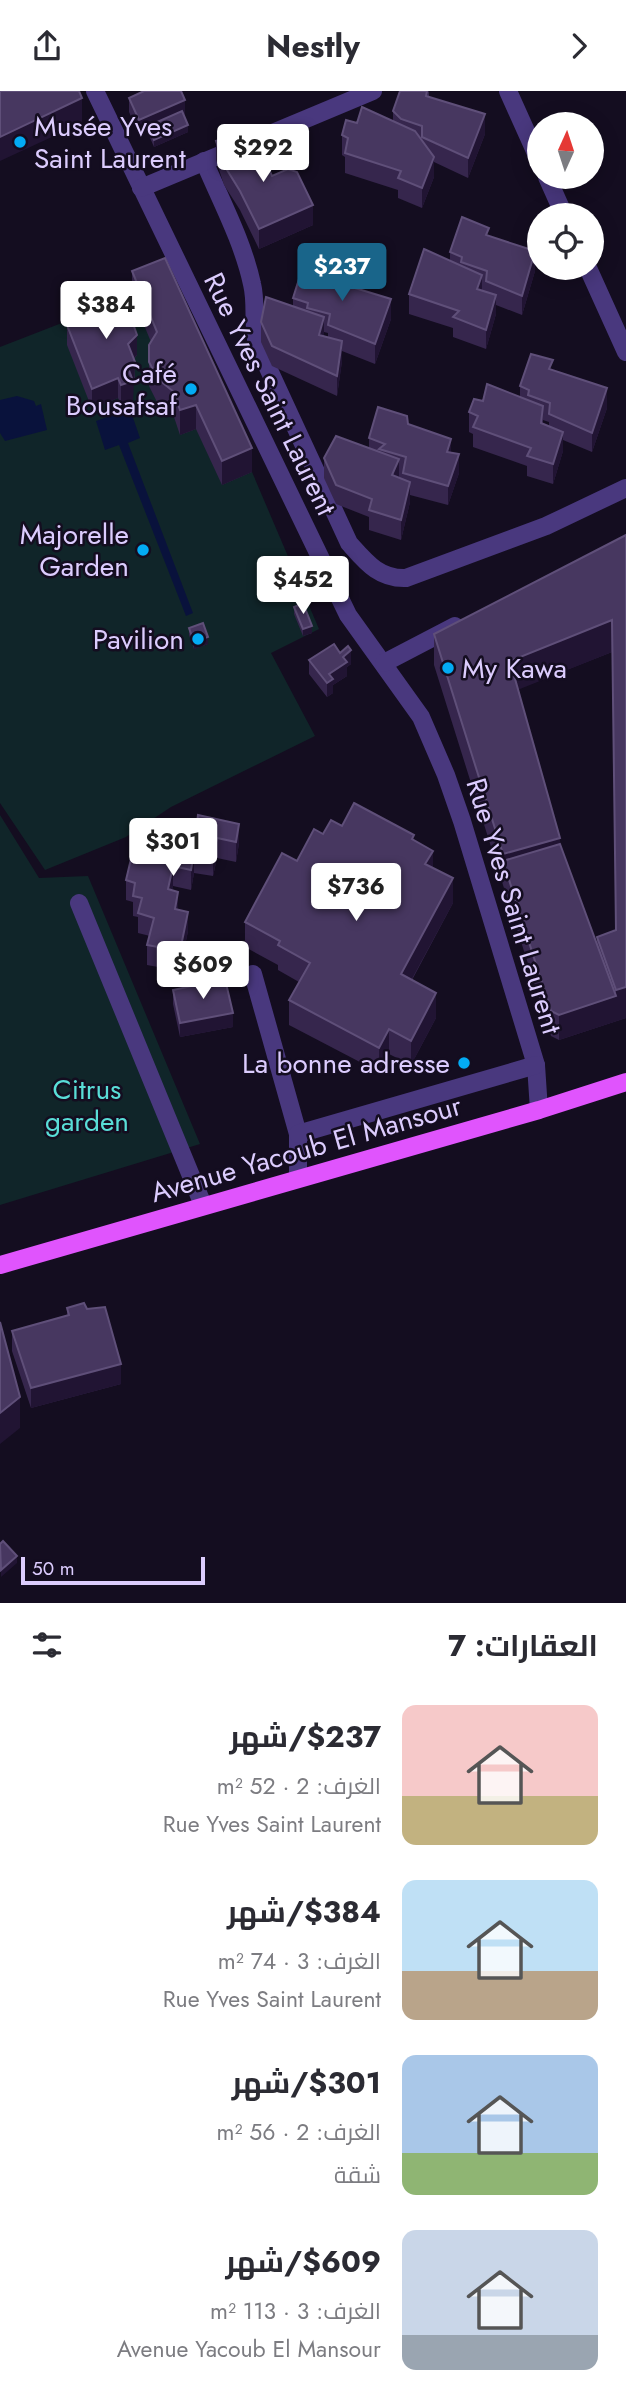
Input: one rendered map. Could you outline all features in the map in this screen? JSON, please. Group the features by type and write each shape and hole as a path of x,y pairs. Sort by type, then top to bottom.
{"main road":[{"name":"Avenue Yacoub El Mansour","path":"0,1265 539,1110 626,1082"}],"street":[{"name":"Rue Yves Saint Laurent","path":"94,91 348,615 421,717 462,821 536,1065 539,1110"},
{"path":"508,91 527,133"},
{"path":"141,188 369,92"},
{"path":"204,161 248,266 253,289 257,344 349,543 380,573 391,579 406,578 546,526 626,488"},
{"path":"593,280 626,352"},
{"path":"384,663 468,619"},
{"path":"79,903 202,1205"},
{"path":"253,974 298,1134 298,1178"},
{"path":"298,1134 536,1065"}],"green space":[{"name":"Majorelle Garden","path":"165,283 252,472 319,629 271,653 315,736 171,807 126,837 45,870 0,803 0,347"},
{"name":"Citrus garden","path":"0,815 39,878 88,876 200,1144 0,1205"}],"shaded area":[{"path":"17,396 34,401 36,406 41,404 47,430 5,441 0,433 0,400"},
{"path":"130,409 140,438 128,443 193,613 186,616 119,445 105,450 96,421"}],"building":[{"path":"0,91 79,91 82,98 0,137"},
{"path":"144,91 181,91 185,100 139,120 129,98"},
{"path":"400,91 427,91 426,96 485,114 468,158 422,137 422,126 401,119 393,111"},
{"path":"362,107 415,131 434,157 422,188 398,178 401,171 345,153 348,138 342,135 346,120 357,123"},
{"path":"182,111 188,125 154,140 148,126"},
{"path":"234,135 240,150 257,142 272,176 288,169 297,172 313,205 259,229 224,165 216,141"},
{"path":"462,217 489,228 486,235 527,248 527,279 522,296 486,281 487,271 461,262 462,257 450,252"},
{"path":"424,249 482,275 477,289 496,295 486,330 453,317 459,311 409,294"},
{"path":"165,258 252,448 222,461 196,405 180,410 174,392 158,379 149,362 149,345 157,332 132,271"},
{"path":"305,260 332,273 332,281 391,299 375,344 328,325 330,314 307,308 308,303 293,298"},
{"path":"120,287 137,335 128,344 135,362 127,365 133,381 121,385 118,378 92,389 67,325 104,311 97,295"},
{"path":"266,297 324,317 319,335 342,341 337,376 272,346 261,322"},
{"path":"531,354 553,360 549,369 607,388 592,433 549,414 550,403 528,395 529,390 520,386"},
{"path":"487,384 543,406 541,423 563,432 553,464 527,456 531,448 473,427 478,416 469,412 474,399 483,401"},
{"path":"378,407 407,416 408,424 451,439 447,452 459,454 448,486 403,473 406,457 379,449 385,444 369,438"},
{"path":"336,436 399,459 392,475 410,482 401,520 369,510 372,499 336,485 324,458"},
{"path":"626,535 626,987 616,990 597,937 616,930 612,620 510,661 560,838 503,854 434,634"},
{"path":"303,603 312,626 303,629 294,607"},
{"path":"203,623 208,637 194,642 189,628"},
{"path":"334,644 340,653 348,646 351,650 343,657 347,662 329,674 333,679 327,683 309,660"},
{"path":"354,803 414,835 412,839 433,851 425,864 453,878 401,974 436,993 411,1041 389,1029 379,1048 289,1000 310,963 278,945 280,941 245,922 282,853 297,861 314,829 323,834 331,820 342,826"},
{"path":"198,815 239,824 236,842 217,838 213,856 194,853 191,870 173,866 168,889 178,892 175,909 188,912 180,951 147,945 154,918 138,913 142,898 133,896 135,883 126,880 131,859 150,862 153,842 174,845 176,829 196,831"},
{"path":"560,844 616,996 559,1015 551,1011 503,861"},
{"path":"225,979 233,1013 180,1023 173,990"},
{"path":"84,1303 87,1309 105,1307 121,1364 31,1388 12,1331 69,1315 67,1308"},
{"path":"0,1322 20,1397 0,1413"},
{"path":"3,1541 17,1556 1,1570 0,1544"}],"place":[{"name":"Musée Yves Saint Laurent","path":"20,142"},
{"name":"Café Bousafsaf","path":"191,389"},
{"name":"Majorelle Garden","path":"143,550"},
{"name":"Pavilion","path":"198,639"},
{"name":"My Kawa","path":"448,668"},
{"name":"La bonne adresse","path":"464,1063"}]}
